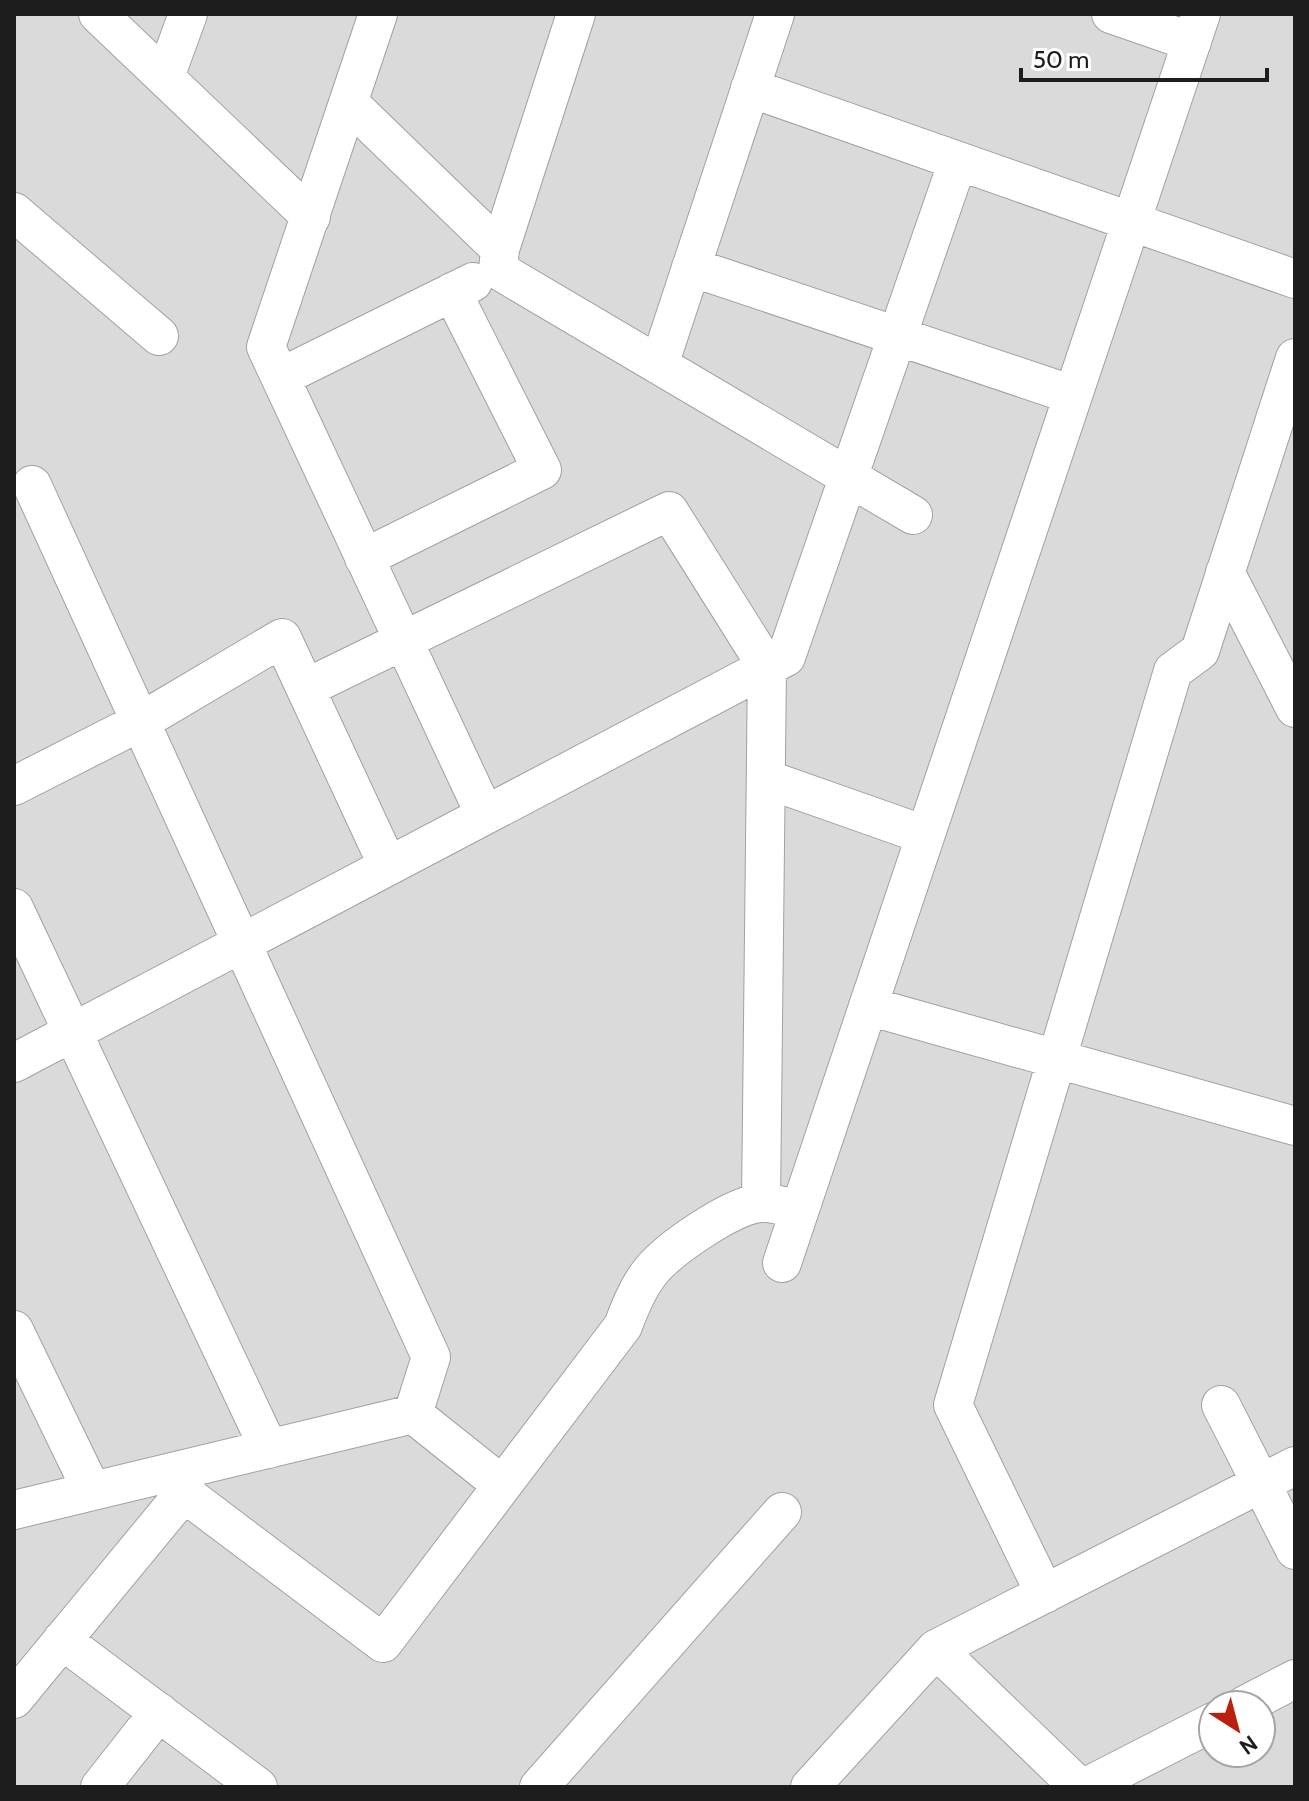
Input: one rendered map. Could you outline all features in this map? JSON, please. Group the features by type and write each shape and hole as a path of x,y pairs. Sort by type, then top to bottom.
{"street":[{"path":"98,14 311,217"},
{"path":"165,77 188,14"},
{"path":"378,14 266,347 485,815"},
{"path":"281,377 452,292 499,259 576,14"},
{"path":"659,365 775,14"},
{"path":"782,1263 1196,28 1111,14"},
{"path":"750,88 1295,279"},
{"path":"349,103 499,259 659,365 913,515"},
{"path":"14,1063 786,657 958,161"},
{"path":"14,212 159,336"},
{"path":"691,267 1073,395"},
{"path":"364,558 542,470 452,292"},
{"path":"1045,1594 953,1405 1173,671 1200,651 1295,358"},
{"path":"32,485 431,1357 413,1414"},
{"path":"306,688 669,511 767,667 761,1203"},
{"path":"1225,572 1295,708"},
{"path":"14,786 140,722 282,638 388,866"},
{"path":"766,779 925,835"},
{"path":"14,908 269,1449"},
{"path":"868,1006 1295,1126"},
{"path":"182,1482 383,1643 623,1326 634,1298 651,1270 728,1213 761,1203 800,1209"},
{"path":"14,1330 92,1491"},
{"path":"1221,1405 1295,1550"},
{"path":"14,1510 92,1491 182,1482 269,1449 413,1414"},
{"path":"413,1414 502,1485"},
{"path":"810,1787 936,1649 1295,1466"},
{"path":"14,1699 182,1482"},
{"path":"539,1787 782,1512"},
{"path":"62,1640 258,1787"},
{"path":"936,1649 1079,1787"},
{"path":"1276,1689 1295,1679"},
{"path":"100,1787 159,1712"},
{"path":"1086,1787 1197,1730"}],"shaded area":[{"path":"14,14 1295,14 1295,1787 14,1787"}]}
